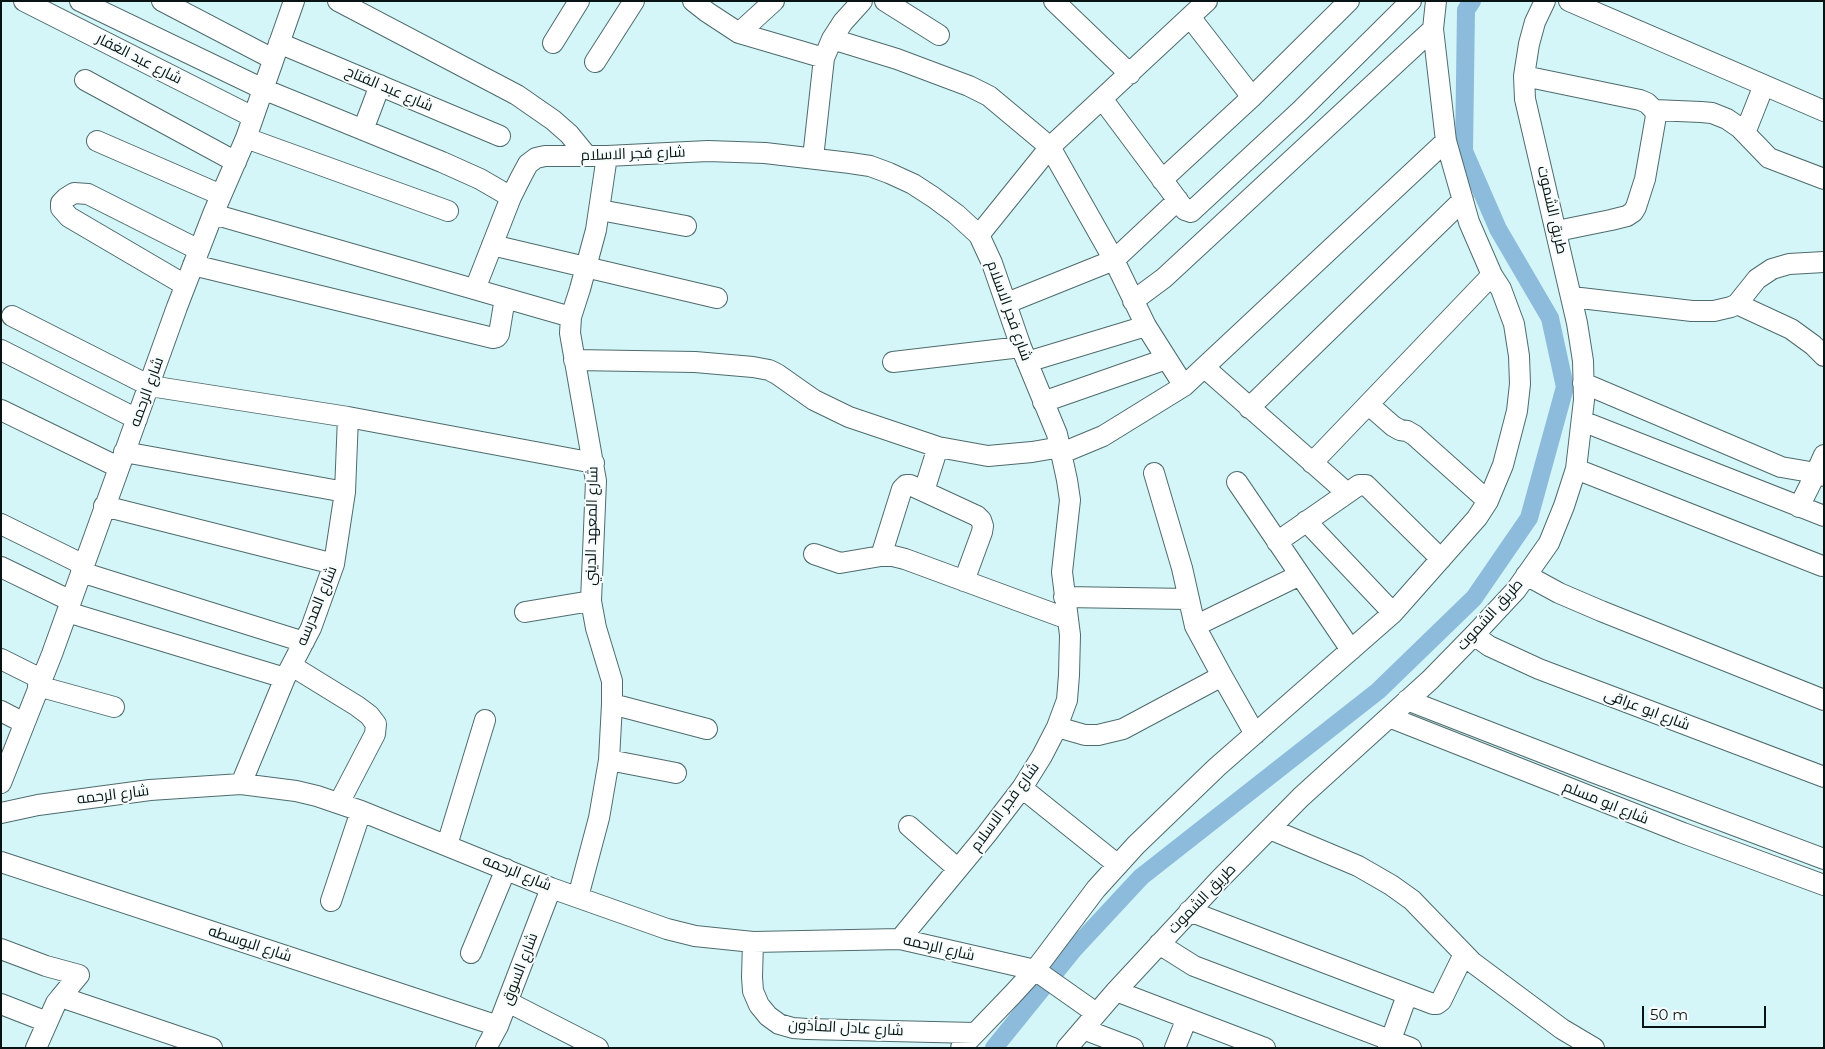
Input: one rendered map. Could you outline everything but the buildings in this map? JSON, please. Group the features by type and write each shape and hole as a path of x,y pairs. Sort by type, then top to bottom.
{"street":[{"name":"شارع عبد الغفار","path":"24,1 49,6 253,117"},
{"path":"80,1 263,89 458,168 511,196"},
{"name":"شارع عبد الفتاح","path":"162,1 276,51 380,85 500,136"},
{"name":"شارع الرحمه","path":"1,783 69,606 121,459 150,386 196,258 246,138 294,1"},
{"path":"338,1 517,95 553,120 597,156"},
{"path":"553,43 579,1"},
{"path":"595,62 634,1"},
{"path":"693,1 739,33 824,58"},
{"path":"739,33 774,1"},
{"path":"813,158 824,58 832,39 843,22 862,1"},
{"path":"885,1 939,35"},
{"path":"1054,1 1130,74"},
{"path":"978,235 1050,147 1103,100 1207,1"},
{"path":"1162,180 1252,97 1350,1"},
{"path":"1103,100 1162,180 1188,212 1191,212 1197,209 1310,102 1411,1"},
{"path":"961,1048 1040,972 1096,889 1118,865 1217,767 1393,613 1478,518 1488,501 1503,465 1517,411 1520,384 1519,356 1514,324 1501,289 1492,275 1469,222 1446,141 1435,14 1418,1"},
{"name":"طريق الشموت","path":"1067,1048 1159,944 1301,797 1430,680 1474,636 1516,590 1549,543 1576,469 1582,422 1583,384 1581,351 1572,297 1525,99 1524,76 1529,44 1535,22 1545,1"},
{"path":"1569,1 1824,111"},
{"path":"1133,301 1164,278 1331,124 1435,14"},
{"path":"1190,17 1252,97"},
{"path":"832,39 906,62 969,86 988,96 1050,147 1114,260 1146,326 1184,386"},
{"path":"1524,76 1640,100 1647,103 1654,110 1655,124 1645,179 1633,212 1627,216 1557,231"},
{"path":"85,80 236,162"},
{"path":"363,130 380,85"},
{"path":"1745,133 1764,85"},
{"path":"1310,102 1331,124"},
{"path":"1654,110 1712,113 1727,119 1745,133 1769,158 1824,179"},
{"path":"246,138 448,211"},
{"path":"97,141 221,195"},
{"path":"574,360 695,362 753,367 768,370 788,381 814,400 849,417 938,447 988,456 1061,450 1103,436 1184,386 1446,141"},
{"name":"شارع فجر الاسلام","path":"474,289 511,196 528,164 536,158 545,156 597,156 708,151 765,153 870,166 890,173 933,197 956,214 978,235 992,263 1024,355 1061,450 1070,500 1062,572 1070,643 1067,700 1057,727 1022,788 986,836 900,939"},
{"name":"شارع المعهد الديني","path":"578,897 594,841 609,760 612,704 612,681 596,628 591,601 596,481 570,333 570,317 587,266 600,210 597,156"},
{"path":"186,285 69,217 61,208 62,203 74,193 88,194 196,258 493,338 498,337 499,334 505,298"},
{"path":"1007,303 1114,260 1178,200"},
{"path":"1249,408 1463,200"},
{"path":"600,210 686,226"},
{"path":"213,214 570,317"},
{"path":"492,245 717,298"},
{"path":"1572,297 1692,311 1714,311 1731,308 1737,304 1757,279 1772,269 1789,264 1824,262"},
{"path":"1312,463 1492,275"},
{"path":"1737,304 1791,329 1813,345 1824,356"},
{"path":"12,316 150,386 348,417 594,463"},
{"path":"893,362 1024,355 1146,326"},
{"path":"1,350 137,419"},
{"path":"1043,402 1166,359"},
{"path":"1205,368 1347,493"},
{"path":"1583,384 1781,467 1820,474"},
{"path":"1368,405 1393,426 1414,435 1488,501"},
{"path":"1,410 121,459 344,492"},
{"name":"شارع المدرسه","path":"241,784 288,672 304,642 334,564 344,492 348,417"},
{"path":"1582,422 1824,516"},
{"path":"924,491 938,447"},
{"path":"1799,507 1820,474 1824,455"},
{"path":"1576,469 1822,566"},
{"path":"1154,473 1174,538 1195,626 1255,734"},
{"path":"1237,482 1351,650"},
{"path":"881,556 902,489 906,485 910,485 982,520 982,532 964,581"},
{"path":"1277,542 1359,485 1366,485 1441,559"},
{"path":"104,506 334,564"},
{"path":"1306,521 1393,613"},
{"path":"1,524 82,569 304,642"},
{"path":"814,554 840,563 881,556 906,559 1068,618"},
{"path":"1,567 69,606 288,672 357,706 370,715 376,724 375,734 339,803"},
{"path":"1195,626 1300,574"},
{"path":"1526,575 1559,593 1601,611 1824,700"},
{"path":"1064,597 1189,598"},
{"path":"525,612 591,601"},
{"name":"شارع ابو عراقى","path":"1474,636 1489,646 1539,669 1824,776"},
{"path":"1,659 40,682 114,707"},
{"path":"1057,727 1085,735 1098,736 1123,729 1222,676"},
{"path":"1407,700 1688,821 1824,859"},
{"path":"612,704 708,729"},
{"path":"1,712 24,722"},
{"name":"شارع ابو مسلم","path":"1389,717 1688,821 1824,885"},
{"path":"447,845 485,720"},
{"path":"609,760 676,773"},
{"name":"شارع الرحمه","path":"1,813 38,805 150,790 241,784 296,791 361,811 551,888 633,918 694,936 753,942 900,939 1040,972"},
{"path":"1022,788 1118,865"},
{"path":"331,901 361,811"},
{"path":"909,826 958,869"},
{"path":"1270,829 1358,866 1391,885 1412,900 1464,954 1562,1030 1594,1048"},
{"name":"شارع البوسطه","path":"1,862 498,1026"},
{"path":"471,954 506,869"},
{"name":"شارع السوق","path":"486,1048 508,1002 551,888"},
{"path":"1189,912 1425,1002 1437,1004 1444,997 1464,954"},
{"name":"شارع عادل المأذون","path":"753,942 753,992 759,1005 768,1016 779,1024 807,1029 975,1033"},
{"path":"1159,944 1194,966 1390,1044 1411,1048"},
{"path":"1,949 46,966 79,975 56,1003 36,1048"},
{"path":"1040,972 1096,1013"},
{"path":"1116,991 1265,1048"},
{"path":"1390,1044 1408,995"},
{"path":"60,998 68,998 212,1048"},
{"path":"508,1002 598,1048"},
{"path":"1,1004 47,1022"},
{"path":"1175,1048 1187,1018"},
{"path":"1083,1029 1133,1048"}],"waterway":[{"path":"994,1048 1074,949 1141,877 1378,691 1474,598 1529,518 1565,387 1550,318 1498,229 1464,151 1466,10 1472,1"}]}
